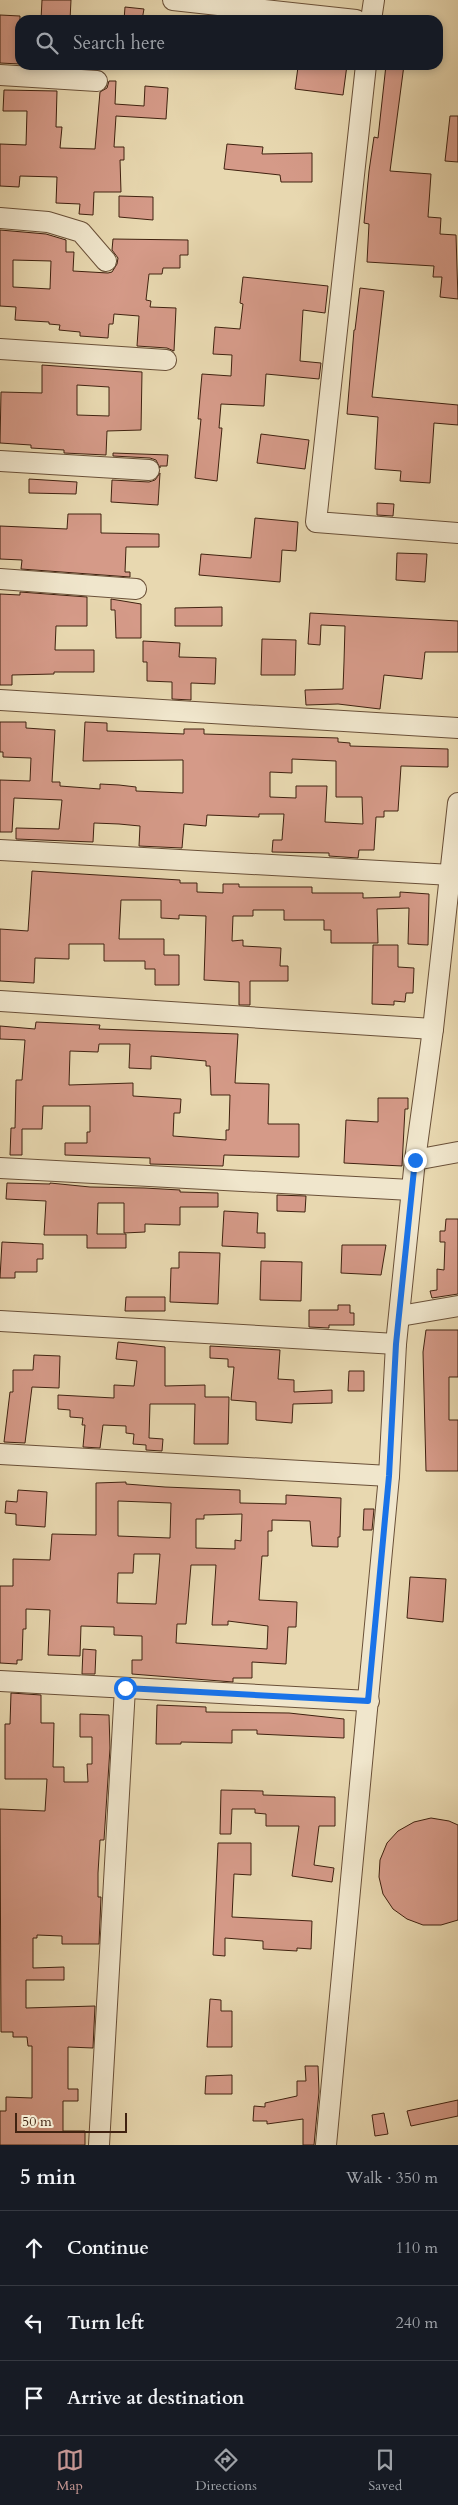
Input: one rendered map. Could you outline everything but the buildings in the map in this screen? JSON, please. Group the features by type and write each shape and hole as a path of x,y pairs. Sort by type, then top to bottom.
{"street":[{"path":"174,0 310,15"},
{"path":"372,15 374,0"},
{"path":"365,70 316,522 458,533"},
{"path":"0,75 97,81"},
{"path":"0,218 48,222 81,232 106,261"},
{"path":"0,349 166,360"},
{"path":"0,461 149,470"},
{"path":"0,579 136,590"},
{"path":"0,700 458,728"},
{"path":"326,2145 389,1476 396,1344 415,1160 434,1029 452,875 458,803"},
{"path":"0,850 452,875"},
{"path":"0,1001 434,1029"},
{"path":"415,1160 458,1152"},
{"path":"0,1168 412,1190"},
{"path":"400,1316 458,1306"},
{"path":"0,1321 396,1344"},
{"path":"0,1454 389,1476"},
{"path":"0,1681 368,1701"},
{"path":"99,2145 125,1688"}],"route":[{"path":"125,1688 368,1701 389,1476 396,1344 415,1160"}]}
